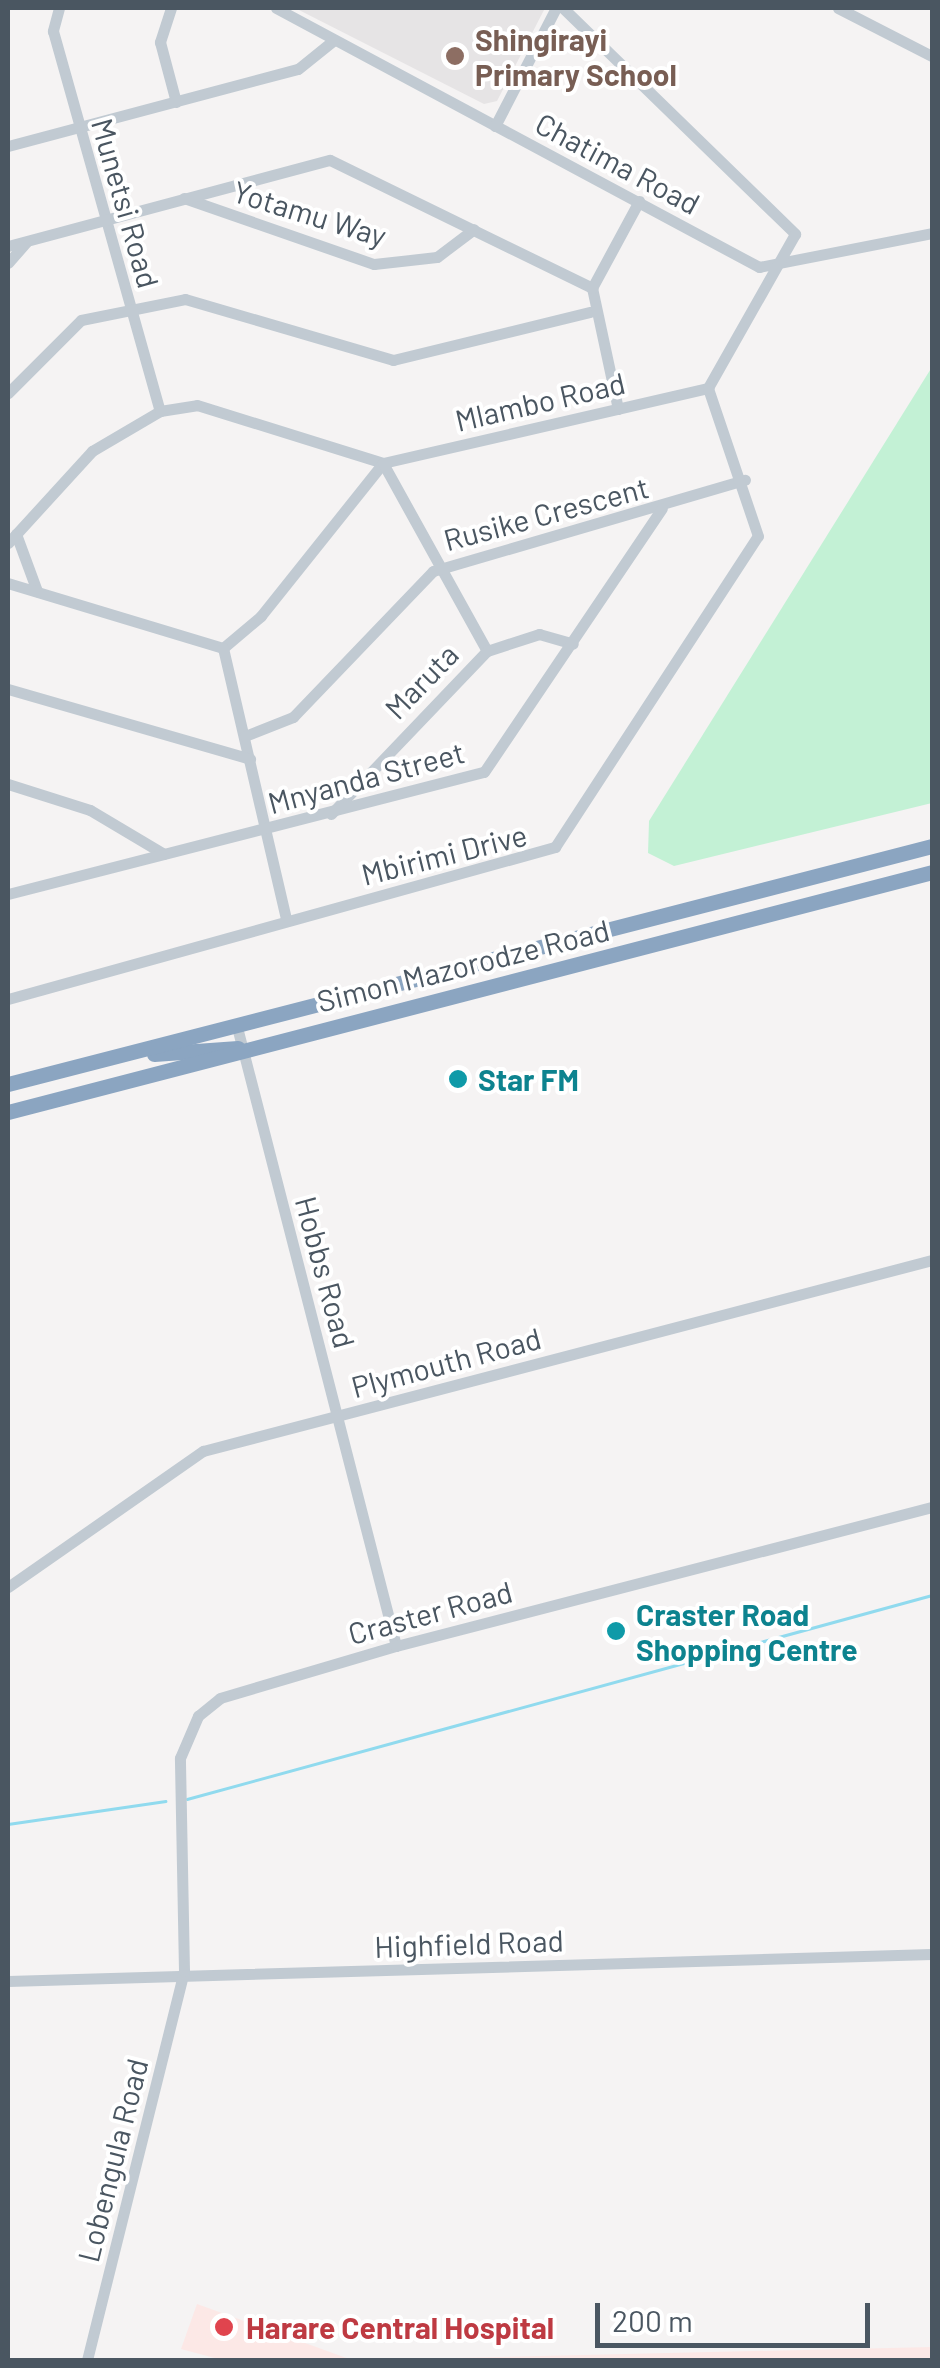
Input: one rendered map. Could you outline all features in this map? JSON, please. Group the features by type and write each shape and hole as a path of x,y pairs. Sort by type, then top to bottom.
{"highway":[{"name":"Simon Mazorodze Road","path":"8,1084 145,1053 932,846"},
{"name":"Simon Mazorodze Road","path":"8,1112 932,872"},
{"path":"145,1053 243,1050"}],"street":[{"name":"Munetsi Road","path":"59,8 53,31 160,411"},
{"path":"171,8 160,42 176,102"},
{"name":"Chatima Road","path":"276,8 759,267 780,268"},
{"path":"495,126 560,8 780,209 795,234 780,268 708,388"},
{"path":"838,8 932,56"},
{"path":"8,146 298,69 334,40"},
{"path":"8,246 330,160 592,288"},
{"name":"Yotamu Way","path":"184,198 374,264 438,256 474,230"},
{"path":"618,409 590,312 592,288 639,201"},
{"path":"780,268 932,233"},
{"path":"8,262 26,242"},
{"path":"8,393 58,334 130,308 185,299 393,360 590,312"},
{"name":"Mlambo Road","path":"383,463 708,388"},
{"name":"Mbirimi Drive","path":"8,999 556,847 758,536 745,480 708,388"},
{"path":"37,591 12,539 92,450 160,411 197,405 383,463 487,650"},
{"path":"223,648 261,616 383,463"},
{"name":"Rusike Crescent","path":"244,736 293,717 440,567 662,508 745,480"},
{"name":"Mnyanda Street","path":"8,894 484,772 662,508"},
{"path":"8,583 223,648"},
{"name":"Maruta","path":"331,814 487,650 539,634 573,644"},
{"path":"223,648 268,828 286,919"},
{"path":"8,689 250,759"},
{"path":"8,784 90,810 164,854"},
{"name":"Hobbs Road","path":"237,1027 341,1416 396,1646"},
{"name":"Plymouth Road","path":"8,1587 182,1458 932,1260"},
{"name":"Craster Road","path":"184,1971 180,1758 198,1716 220,1698 396,1646 932,1507"},
{"name":"Highfield Road","path":"8,1982 184,1971 932,1954"},
{"name":"Lobengula Road","path":"87,2360 184,1971"}],"shaded area":[{"name":"Shingirayi Primary School","path":"295,8 544,10 497,101 484,104"},
{"name":"Harare Central Hospital","path":"197,2304 352,2360 222,2360 181,2349"},
{"name":"Harare Central Hospital","path":"932,2347 932,2360 365,2360"}],"green space":[{"path":"932,367 932,803 674,866 648,853 649,821"}],"waterway":[{"path":"187,1799 932,1595"},
{"path":"8,1824 165,1801"}],"place":[{"name":"Shingirayi Primary School","path":"455,56"},
{"name":"Star FM","path":"458,1079"},
{"name":"Craster Road Shopping Centre","path":"616,1631"},
{"name":"Harare Central Hospital","path":"224,2327"}]}
